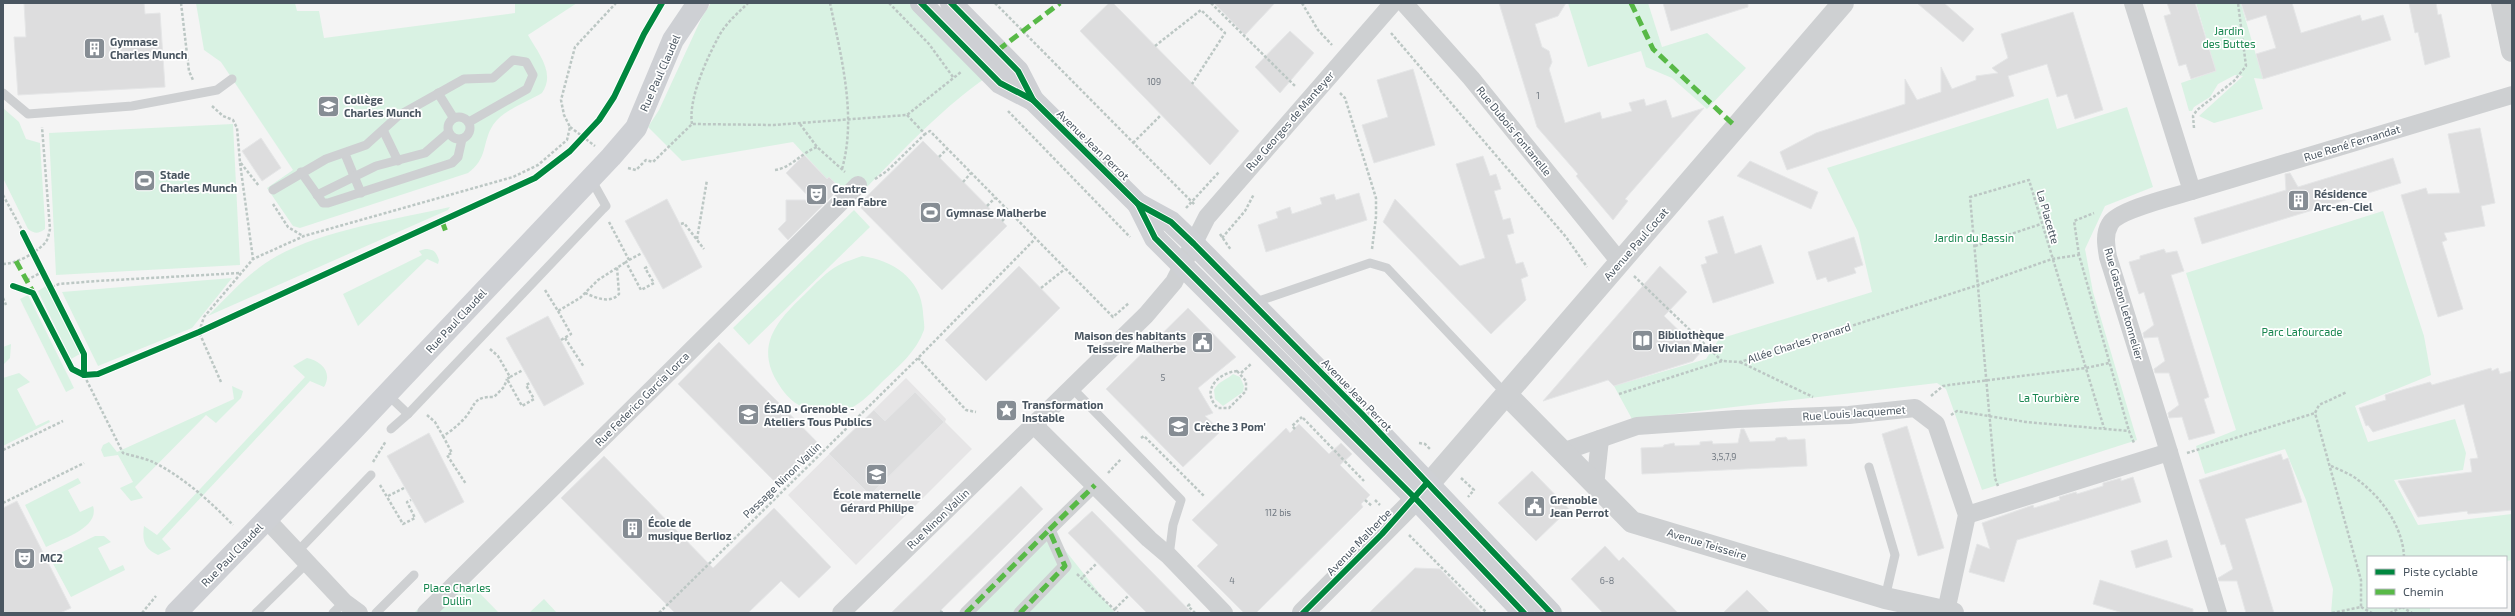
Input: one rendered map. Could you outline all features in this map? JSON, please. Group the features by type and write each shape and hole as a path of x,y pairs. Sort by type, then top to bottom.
{"main road":[{"name":"Rue Paul Claudel","path":"176,613 267,520 591,179 636,128 673,40 698,3"},
{"name":"Avenue Jean Perrot","path":"922,3 1000,83 1033,100 1138,204 1171,222 1253,303 1422,491 1524,613"},
{"name":"Avenue Jean Perrot","path":"952,3 1018,71 1033,100"},
{"name":"Avenue Jean Perrot","path":"1138,204 1155,238 1183,266 1551,613"}],"street":[{"name":"Rue Georges de Manteyer","path":"1183,266 1207,217 1393,3"},
{"name":"Rue Dubois Fontanelle","path":"1404,3 1471,78 1620,262"},
{"name":"Avenue Paul Cocat","path":"1422,491 1507,395 1519,378 1843,3"},
{"path":"2133,3 2192,191"},
{"path":"2502,3 2512,51"},
{"name":"Rue René Fernandat","path":"2192,191 2512,95"},
{"name":"Rue Federico Garcia Lorca","path":"426,613 858,186"},
{"name":"Rue Gaston Letonnelier","path":"2192,191 2123,213 2110,222 2105,237 2108,257 2218,613"},
{"name":"Rue Ninon Vallin","path":"841,613 1146,315 1174,282 1183,266"},
{"name":"Avenue Teisseire","path":"1507,395 1632,522 1885,598 1949,612"},
{"name":"Rue Louis Jacquemet","path":"1562,452 1636,426 1737,419 1849,415 1915,408 1936,424"},
{"path":"1936,424 1966,515 1949,612"},
{"path":"1034,425 1149,539 1169,556 1224,613"},
{"path":"1595,486 1600,439"},
{"path":"1966,515 2169,452"},
{"path":"966,613 1095,485"},
{"name":"Avenue Malherbe","path":"1303,613 1422,491"},
{"path":"267,520 302,557 338,607 359,613"},
{"path":"1020,613 1065,566 1049,530"}],"lane":[{"path":"273,190 326,158 345,154 366,145 384,132 398,116 464,79 493,78 513,60 526,62 532,75 527,89 469,122"},
{"path":"3,93 28,114 132,106 217,90 232,80"},
{"path":"438,94 453,117"},
{"path":"453,117 462,117 469,122"},
{"path":"453,117 447,127 448,133 453,138 462,139"},
{"path":"301,172 323,203 328,203 452,163 458,157 462,139 469,133 469,122"},
{"path":"384,132 398,161"},
{"path":"317,196 353,176 376,166 425,153 448,133"},
{"path":"425,153 432,169"},
{"path":"345,154 361,193"},
{"path":"391,429 408,414 606,206 591,179"},
{"path":"1253,303 1370,263 1387,268 1507,395"},
{"path":"1072,388 1181,500 1173,525 1169,556"},
{"path":"387,394 408,414"},
{"path":"1869,467 1895,555 1885,598"},
{"path":"256,613 371,476"},
{"path":"376,613 414,575"}],"path":[{"path":"181,3 189,71 199,94 223,116 233,120 237,128 253,259"},
{"path":"221,382 199,332 204,317 253,259 304,236 513,177 538,165 567,140 570,127 564,115 561,100 575,48 616,3"},
{"path":"692,124 690,113 696,90 720,35 748,3"},
{"path":"830,3 843,64 848,147 842,169"},
{"path":"889,3 929,44 953,77"},
{"path":"995,3 1207,217 1233,253"},
{"path":"1211,3 1309,100"},
{"path":"1302,3 1318,30 1332,44"},
{"path":"2194,131 2193,116 2197,110 2234,81 2246,66 2238,3"},
{"path":"1155,46 1201,10 1225,33 1192,84"},
{"path":"1377,21 1401,44 1566,238 1587,267"},
{"path":"623,174 627,168 636,170 646,160 654,162 692,124 729,126 800,124 907,115 947,83"},
{"path":"1339,93 1345,98 1376,198 1376,216 1370,263"},
{"path":"1006,109 1132,239"},
{"path":"3,264 10,264 34,252 46,242 50,229 41,112"},
{"path":"907,115 925,134"},
{"path":"1133,143 1161,115"},
{"path":"800,124 817,147 842,169 858,186 871,182 887,171 925,134 930,131 1009,214 1113,317 1132,300"},
{"path":"579,142 589,131"},
{"path":"774,170 784,169 805,151 817,147"},
{"path":"939,157 947,149"},
{"path":"240,162 262,189"},
{"path":"963,182 971,173"},
{"path":"696,239 707,180"},
{"path":"3,194 44,271 84,354 81,374 123,453 152,462 177,477 218,509 247,540"},
{"path":"987,206 995,198"},
{"path":"270,201 288,227 304,236"},
{"path":"603,209 641,290 654,283 645,268 649,266"},
{"path":"2096,212 2074,221 2079,255 2129,431 2142,460"},
{"path":"1002,221 1009,214"},
{"path":"681,224 684,223 704,249"},
{"path":"1975,246 2041,224"},
{"path":"558,311 585,293 598,280 616,267 642,253"},
{"path":"2079,255 2052,259 2104,428"},
{"path":"1620,262 1722,361"},
{"path":"585,293 607,300 616,298 619,294 620,288 616,267"},
{"path":"1041,288 1065,269"},
{"path":"27,280 44,271"},
{"path":"52,287 59,284 97,281 240,273"},
{"path":"535,281 550,295 571,334 563,339 584,367"},
{"path":"1978,285 1995,478 2003,503"},
{"path":"3,298 6,305"},
{"path":"192,335 206,329"},
{"path":"479,339 498,356 510,377"},
{"path":"918,358 966,410 976,412"},
{"path":"1740,362 1818,400"},
{"path":"1915,408 1943,386 2086,368 2109,363"},
{"path":"1242,373 1246,381 1246,391 1229,408 1218,408 1210,395 1210,387 1218,379 1230,372 1242,373 1251,364"},
{"path":"443,436 464,419 477,400 483,397 494,397 504,387 507,379 523,370"},
{"path":"81,374 91,375"},
{"path":"507,379 522,406 534,399 526,385 530,383"},
{"path":"2175,472 2184,469 2180,455 2315,413 2319,406 2347,392"},
{"path":"416,405 435,422 452,453 447,456 466,484"},
{"path":"1936,424 1957,412 1990,417 2129,431"},
{"path":"2315,413 2361,580 2361,607"},
{"path":"1295,429 1292,426 1302,417"},
{"path":"3,450 63,421"},
{"path":"391,429 368,470 371,476 388,496 403,524 415,518 407,502 411,500"},
{"path":"3,503 84,463"},
{"path":"2330,465 2358,480 2382,503 2398,528 2404,556"},
{"path":"388,496 404,488"},
{"path":"1365,500 1372,506"},
{"path":"1375,500 1487,613"},
{"path":"1083,577 1097,563"},
{"path":"1065,566 1083,577 1118,613"},
{"path":"1114,609 1129,595"},
{"path":"144,612 156,596"},
{"path":"2332,613 2361,607 2372,613"},
{"path":"2390,613 2400,608"}],"shaded area":[{"name":"École maternelle Gérard Philipe","path":"906,378 946,419 945,422 972,449 856,565 788,495"}],"green space":[{"path":"196,3 295,3 297,11 319,11 324,38 515,13 515,3 577,3 528,35 544,63 547,78 546,86 542,93 509,111 497,120 487,138 479,162 468,173 300,228 293,226 267,188 293,170 221,62 204,50"},
{"path":"711,3 910,3 984,79 949,106 854,200 829,177 827,179 793,142 682,161 648,127 659,110 702,17"},
{"path":"1568,3 1648,3 1662,47 1707,33 1746,68 1707,109 1672,78 1646,67 1641,51 1588,67"},
{"name":"Jardin des Buttes","path":"2196,3 2245,3 2241,4 2263,79 2254,78 2263,109 2214,123 2199,116 2243,76 2235,75 2218,84 2210,97 2194,107 2192,111 2189,111 2181,83 2216,71"},
{"name":"Jardin du Bassin","path":"2048,98 2057,129 2127,107 2153,187 2105,206 2085,249 2093,292 2137,440 1982,490 1946,389 1937,383 1632,419 1614,386 1706,359 1719,339 1872,292 1858,232 1827,168"},
{"path":"3,108 19,122 26,139 40,143 45,229 38,233 28,229 3,178"},
{"name":"Stade Charles Munch","path":"233,124 240,265 56,275 49,133"},
{"path":"450,207 448,210 208,316 258,268 277,256 296,247 316,239 361,226"},
{"path":"854,210 870,227 749,345 733,328"},
{"name":"Parc Lafourcade","path":"2383,211 2424,336 2431,375 2355,406 2368,442 2455,419 2466,453 2463,470 2394,480 2418,525 2512,514 2512,560 2507,561 2507,556 2367,556 2367,608 2430,608 2430,613 2331,613 2333,589 2306,500 2285,449 2205,474 2196,446 2236,430 2186,273"},
{"path":"425,249 433,250 436,253 439,260 438,264 427,259 358,326 343,294 422,255 419,251"},
{"path":"862,256 884,262 903,273 911,280 917,289 921,300 924,330 921,338 912,352 901,364 869,395 852,408 830,413 803,407 784,392 770,367 768,354 769,343 773,332 787,312 825,275 834,268"},
{"path":"232,278 192,328 98,366 62,292"},
{"path":"46,286 80,354 71,359 38,291"},
{"path":"28,295 74,388 66,392 20,299"},
{"path":"11,344 10,358 3,365 3,347"},
{"path":"307,358 312,359 324,368 327,377 324,387 310,381 162,539 171,549 158,555 153,553 145,544 143,536 144,526 157,535 305,377 293,366"},
{"path":"19,373 30,382 17,389 36,426 49,420 50,422 3,446 3,378"},
{"path":"1233,374 1240,377 1244,386 1243,392 1223,406 1215,399 1214,390 1220,383"},
{"path":"232,386 243,391 241,398 216,423 206,415 135,487 143,498 131,501 120,488 133,482 118,455 104,457 101,450 103,445 109,442 117,452 234,399"},
{"path":"78,478 81,483 68,490 80,512 93,506 94,514 91,521 78,532 46,547 25,505"},
{"path":"1049,530 1115,613 966,613"},
{"path":"95,536 104,536 111,542 98,548 110,571 123,565 125,570 71,597 50,558"},
{"name":"Place Charles Dullin","path":"457,570 499,613 414,613"},
{"path":"544,599 557,613 529,613"}],"building":[{"name":"Gymnase Charles Munch","path":"24,3 144,3 145,14 160,13 165,87 18,95 14,37 26,37"},
{"path":"1109,3 1113,3 1239,131 1210,165 1080,31"},
{"path":"1214,3 1275,3 1245,35"},
{"path":"1499,3 1566,3 1558,16 1535,24 1542,47 1549,51 1552,62 1549,69 1565,123 1600,112 1602,119 1632,111 1629,103 1644,99 1646,106 1666,100 1672,118 1704,108 1625,199 1628,201 1613,220 1576,176 1578,174 1537,127"},
{"path":"1663,3 1748,3 1748,7 1671,31"},
{"path":"1917,3 1944,3 1974,29 1963,42"},
{"path":"2167,3 2195,3 2216,71 2191,79 2186,64 2179,66 2164,16 2171,14"},
{"path":"2241,3 2292,3 2301,33 2360,15 2362,21 2383,15 2391,40 2263,79 2256,54 2276,48 2266,15 2247,21"},
{"path":"2409,3 2436,3 2438,15 2441,14 2450,57 2425,65 2418,32 2415,33"},
{"path":"2073,12 2103,110 2075,119 2067,94 2057,97 2047,64 2008,76 2014,96 1787,170 1780,152 1816,133 1905,104 1905,79 1917,100 1941,92 1941,67 1952,89 1976,80 1976,76 1998,73 1992,68 2008,58 2001,34"},
{"path":"1290,31 1314,53 1280,93 1255,67"},
{"path":"1413,69 1435,145 1374,163 1362,125 1388,117 1377,80"},
{"path":"2480,128 2495,203 2481,206 2485,226 2444,233 2447,240 2442,242 2463,309 2438,317 2401,195 2426,188 2428,194 2460,193 2448,134"},
{"path":"261,138 281,168 262,181 242,151"},
{"name":"Gymnase Malherbe","path":"923,141 1007,226 942,290 858,205"},
{"name":"Centre Jean Fabre","path":"804,155 827,179 829,177 840,188 788,240 778,229 786,221 786,200 812,200 786,173"},
{"path":"1483,156 1490,176 1496,174 1501,189 1494,191 1503,220 1510,218 1514,233 1507,235 1516,264 1523,262 1528,276 1521,279 1526,300 1491,334 1383,222 1395,199 1460,266 1485,258 1456,164"},
{"name":"Résidence Arc-en-Ciel","path":"2393,158 2401,183 2202,244 2194,218 2286,190 2285,174 2290,173 2298,187"},
{"path":"1750,161 1818,192 1811,209 1737,176"},
{"path":"1359,193 1367,220 1266,252 1258,225 1278,218 1276,212 1290,207 1292,214 1322,204 1320,198 1334,194 1336,200"},
{"path":"667,199 702,267 663,289 625,221"},
{"path":"1723,216 1735,254 1761,245 1774,283 1713,303 1701,265 1707,263 1705,257 1718,253 1708,221"},
{"path":"1854,237 1863,265 1854,268 1856,273 1828,282 1826,277 1817,280 1808,252"},
{"path":"2164,249 2166,253 2177,251 2184,271 2171,275 2209,397 2204,399 2215,433 2189,440 2182,417 2169,418 2168,413 2179,405 2169,373 2155,373 2154,369 2165,361 2158,337 2144,338 2143,333 2154,325 2144,292 2139,294 2129,262 2140,259 2140,256"},
{"path":"1019,266 1060,308 986,381 945,340"},
{"name":"Bibliothèque Vivian Maier","path":"1660,266 1687,292 1664,316 1701,352 1693,361 1614,386 1608,380 1543,401"},
{"path":"1188,308 1236,357 1198,388 1213,413 1205,416 1221,431 1183,467 1106,389"},
{"path":"548,316 584,384 544,406 506,338"},
{"name":"ÉSAD • Grenoble - Ateliers Tous Publics","path":"719,342 821,446 779,486 678,384"},
{"path":"2491,368 2492,371 2498,368 2500,374 2512,371 2512,510 2468,514 2467,511 2418,517 2398,481 2472,472 2470,459 2478,458 2464,404 2373,432 2368,425 2366,426 2359,408 2386,400 2385,395 2430,382 2432,385"},
{"path":"915,392 944,422 870,495 829,454 874,410 885,421"},
{"path":"1299,424 1329,454 1341,443 1352,454 1340,465 1370,495 1361,504 1363,507 1256,613 1244,613 1197,566 1218,545 1192,520 1286,428 1290,433"},
{"path":"1907,426 1944,548 1918,556 1882,434"},
{"path":"1741,429 1744,429 1750,442 1775,441 1776,438 1786,437 1788,440 1805,439 1807,466 1642,474 1641,448 1663,447 1664,445 1674,443 1675,446 1700,445 1700,442 1712,441 1713,444 1738,443"},
{"path":"429,433 464,502 425,523 387,456"},
{"path":"2281,454 2283,460 2288,458 2302,502 2245,519 2274,613 2246,613 2237,581 2219,581 2218,578 2233,569 2225,544 2221,545 2199,480"},
{"path":"604,456 713,568 774,508 831,567 799,598 781,581 748,613 675,613 561,498"},
{"name":"Grenoble Jean Perrot","path":"1532,471 1569,509 1536,541 1498,503"},
{"path":"2133,477 2141,502 2017,540 2004,582 1969,572 1977,544 1990,549 1982,523 2033,505 2034,508 2060,500 2059,497 2076,492 2077,494 2103,486 2103,483 2121,478 2121,481"},
{"path":"1021,486 1043,509 938,613 891,613"},
{"name":"MC2","path":"17,501 71,608 60,613 3,613 3,508"},
{"path":"1092,511 1192,613 1147,613 1068,533"},
{"path":"2167,540 2172,557 2136,568 2131,551"},
{"path":"1605,546 1619,561 1623,557 1678,613 1603,613 1571,579"},
{"path":"1415,568 1440,569 1482,613 1369,613"},
{"path":"2100,580 2193,609 2193,613 2123,613 2093,604"},
{"path":"1747,590 1770,613 1723,613"}],"marked path":[{"path":"998,50 1060,3"},
{"path":"1631,3 1653,49 1736,127"},
{"path":"442,221 446,232"},
{"path":"16,261 33,292"},
{"path":"1020,613 1065,566 1049,530 1095,485"},
{"path":"966,613 1049,530"}],"cycle path":[{"path":"13,286 33,293 72,369 84,375 98,374 199,332 535,178 570,151 599,120 614,97 644,34 662,3"},
{"path":"921,3 1000,83 1033,100 1138,204 1171,222 1194,244 1362,414 1551,613"},
{"path":"951,3 1018,71 1033,100"},
{"path":"1138,204 1155,238 1416,499 1524,613"},
{"path":"23,233 84,354 84,375"},
{"path":"1303,613 1382,534 1427,483"}],"place":[{"name":"Gymnase Charles Munch","path":"95,48"},
{"name":"Collège Charles Munch","path":"328,106"},
{"name":"Stade Charles Munch","path":"144,181"},
{"name":"Centre Jean Fabre","path":"817,195"},
{"name":"Résidence Arc-en-Ciel","path":"2299,200"},
{"name":"Gymnase Malherbe","path":"930,213"},
{"name":"Bibliothèque Vivian Maier","path":"1642,341"},
{"name":"Maison des habitants Teisseire Malherbe","path":"1202,342"},
{"name":"Transformation Instable","path":"1007,411"},
{"name":"ÉSAD • Grenoble - Ateliers Tous Publics","path":"749,415"},
{"name":"Crèche 3 Pom'","path":"1178,427"},
{"name":"École maternelle Gérard Philipe","path":"877,475"},
{"name":"Grenoble Jean Perrot","path":"1534,506"},
{"name":"École de musique Berlioz","path":"633,529"},
{"name":"MC2","path":"24,558"}],"park label":[{"name":"La Tourbière","path":"2049,398"}]}
